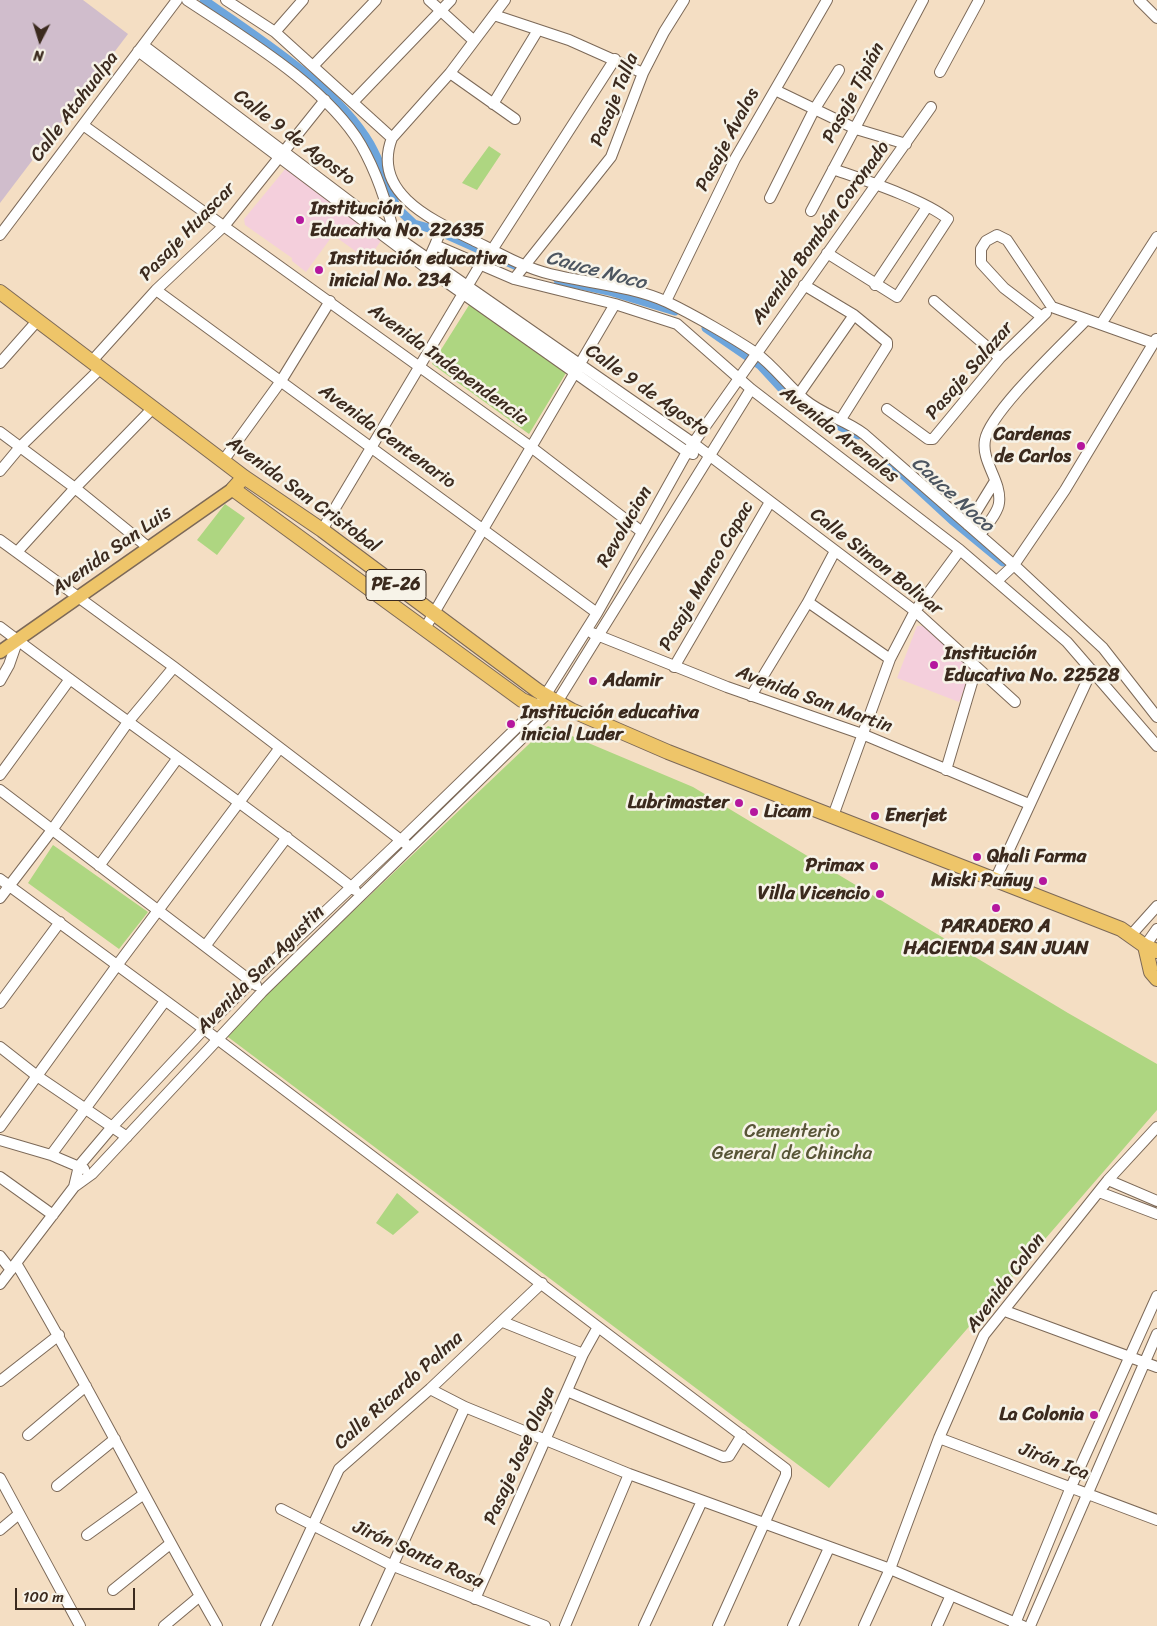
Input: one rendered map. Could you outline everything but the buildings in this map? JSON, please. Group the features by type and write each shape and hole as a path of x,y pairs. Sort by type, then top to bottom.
{"highway":[{"name":"Avenida San Cristobal","path":"0,292 244,477 322,530 434,613 544,708 571,710 668,752 1121,928 1151,948"},
{"name":"Avenida San Luis","path":"233,489 244,477"},
{"path":"233,489 522,700 544,708"},
{"path":"335,563 345,547"},
{"path":"1151,948 1151,972 1157,979"}],"main road":[{"name":"Avenida San Luis","path":"0,652 233,489"}],"street":[{"name":"Calle Atahualpa","path":"0,235 178,0"},
{"path":"187,0 259,48 325,100 361,145 389,210 396,246"},
{"path":"274,32 302,0"},
{"path":"314,66 376,0"},
{"path":"429,0 473,40"},
{"path":"353,102 451,0"},
{"path":"233,2 274,32 314,66 392,138 450,73 473,40 506,0"},
{"name":"Pasaje Talla","path":"520,270 611,158 643,73 664,32 684,0"},
{"name":"Pasaje Ávalos","path":"666,301 735,159 827,0"},
{"name":"Pasaje Tipián","path":"814,207 923,0"},
{"path":"940,72 979,0"},
{"path":"1139,0 1157,18"},
{"path":"494,14 569,40 643,73"},
{"path":"494,104 538,30"},
{"name":"Calle 9 de Agosto","path":"140,48 282,155 394,235 427,263 690,448 709,457"},
{"path":"492,250 615,59"},
{"path":"770,198 814,110 839,70"},
{"path":"450,73 515,119"},
{"path":"774,90 856,129 906,144"},
{"name":"Pasaje Huascar","path":"0,471 96,365 156,290 225,225 325,100"},
{"name":"Avenida Bombón Coronado","path":"738,377 931,107"},
{"name":"Avenida Independencia","path":"83,125 531,446 642,532"},
{"name":"Avenida Arenales","path":"392,138 386,158 395,183 411,206 442,228 492,250 520,270 677,324 751,389 960,550 1067,642 1157,746"},
{"name":"Calle 9 de Agosto","path":"282,155 396,246 427,263"},
{"path":"826,253 894,297 899,296 947,222 945,217 927,207 877,185 833,169"},
{"path":"875,285 927,207"},
{"path":"427,263 442,228"},
{"path":"997,581 1014,565 1065,490 1155,341 1086,320 1052,307 1007,240 997,235 986,241 980,258 984,267 1004,288 1042,317"},
{"path":"1101,324 1157,237"},
{"path":"436,243 480,265 520,270"},
{"path":"322,530 480,265"},
{"name":"Avenida Arenales","path":"520,270 612,286 666,301 756,354 818,409 841,419 864,434 1014,565 1103,648 1157,717"},
{"path":"804,285 854,315 886,342 887,346 841,419"},
{"name":"Avenida Centenario","path":"156,290 597,613"},
{"path":"223,461 281,381 330,301"},
{"path":"934,301 1000,358"},
{"path":"424,630 615,304"},
{"name":"Pasaje Salazar","path":"886,409 928,439 933,440 1000,358 1052,307"},
{"path":"799,394 854,315"},
{"path":"0,363 38,320"},
{"path":"980,535 1000,504 995,481 984,451 986,438 1007,403 1086,320"},
{"name":"Revolucion","path":"544,708 585,630 597,613 690,448 738,377"},
{"name":"Revolucion","path":"544,708 598,636 751,389"},
{"path":"17,552 75,488 154,407"},
{"path":"0,432 75,488 149,548"},
{"name":"Calle Simon Bolivar","path":"709,457 916,611 976,669 1015,702"},
{"path":"968,525 995,481"},
{"name":"Pasaje Manco Capac","path":"674,667 770,502"},
{"path":"0,540 174,667 411,848"},
{"path":"833,816 890,659 916,611 960,550"},
{"path":"751,696 808,602 835,551"},
{"path":"808,602 890,659"},
{"path":"0,627 177,759 287,837 362,895"},
{"name":"Avenida San Martin","path":"585,630 674,667 751,696 862,734 1029,804"},
{"path":"0,681 9,665 18,639"},
{"path":"0,898 52,830 128,722 174,667"},
{"path":"946,770 976,669"},
{"path":"995,880 1092,670"},
{"path":"0,775 70,679"},
{"name":"Avenida San Agustin","path":"79,1166 112,1127 252,981 544,708"},
{"name":"Avenida San Agustin","path":"0,1284 74,1187 92,1174 262,992 411,848 544,708"},
{"path":"0,1128 118,964 279,749"},
{"path":"99,866 177,759"},
{"path":"0,790 206,945 252,981 262,992"},
{"path":"206,945 287,837"},
{"path":"0,879 218,1039 786,1469 786,1475 765,1525 718,1626"},
{"path":"1131,935 1157,906"},
{"path":"0,1004 60,922"},
{"path":"1151,948 1157,929"},
{"path":"51,1155 165,1001"},
{"path":"0,1047 37,1076 127,1137"},
{"name":"Avenida Colon","path":"864,1626 890,1569 939,1438 984,1335 1108,1180 1157,1127"},
{"path":"0,1140 51,1155 79,1166 92,1174"},
{"path":"74,1187 79,1166"},
{"path":"0,1177 53,1215"},
{"path":"1108,1180 1157,1201"},
{"path":"1099,1192 1157,1214"},
{"path":"0,1256 14,1266 59,1335 170,1544 217,1626"},
{"name":"Calle Ricardo Palma","path":"266,1626 311,1526 344,1464 430,1389 503,1322 542,1283"},
{"path":"430,1389 465,1407 629,1474 890,1569 1018,1625 1072,1487 1157,1296"},
{"path":"1005,1311 1157,1367"},
{"path":"503,1322 583,1354"},
{"name":"Pasaje Jose Olaya","path":"475,1599 545,1439 569,1392 583,1354 598,1327"},
{"path":"1030,1626 1157,1334"},
{"path":"0,1381 59,1335"},
{"path":"28,1435 86,1386"},
{"path":"569,1392 723,1457 730,1456 742,1434"},
{"path":"365,1626 391,1565 465,1407"},
{"name":"Jirón Ica","path":"939,1438 1157,1520"},
{"path":"57,1486 115,1439"},
{"path":"565,1626 629,1474"},
{"path":"0,1478 80,1626"},
{"path":"88,1535 144,1494"},
{"path":"644,1626 702,1501"},
{"name":"Jirón Santa Rosa","path":"281,1509 311,1526 391,1565 545,1626"},
{"path":"0,1530 19,1514"},
{"path":"113,1590 170,1544"},
{"path":"793,1626 829,1548"},
{"path":"937,1626 951,1595"},
{"path":"164,1626 200,1596"}],"shaded area":[{"path":"0,0 83,0 128,34 0,203"},
{"name":"Institución Educativa No. 22635","path":"286,168 382,239 368,260 333,235 306,272 292,261 292,258 245,225 244,219"},
{"name":"Institución Educativa No. 22528","path":"917,626 923,626 972,670 959,702 897,678"}],"green space":[{"path":"489,146 501,154 477,190 462,183"},
{"path":"471,302 566,373 529,434 432,364"},
{"path":"225,504 245,518 217,555 197,540"},
{"name":"Cementerio General de Chincha","path":"548,726 693,787 1068,1013 1157,1064 1157,1110 829,1488 224,1034"},
{"path":"53,845 148,912 119,949 28,883"},
{"path":"397,1193 419,1212 393,1235 376,1223"}],"waterway":[{"name":"Cauce Noco","path":"204,0 271,47 317,83 338,103 356,123 370,144 378,159 396,207 414,224 436,230 521,268"},
{"name":"Cauce Noco","path":"558,280 609,291 675,311"},
{"name":"Cauce Noco","path":"706,328 760,365 784,391 813,413 858,435"},
{"name":"Cauce Noco","path":"888,461 952,520 1003,562"}],"place":[{"name":"Institución Educativa No. 22635","path":"300,220"},
{"name":"Institución educativa inicial No. 234","path":"319,270"},
{"name":"Cardenas de Carlos","path":"1081,446"},
{"name":"Institución Educativa No. 22528","path":"934,665"},
{"name":"Adamir","path":"593,681"},
{"name":"Institución educativa inicial Luder","path":"511,724"},
{"name":"Lubrimaster","path":"739,803"},
{"name":"Licam","path":"754,812"},
{"name":"Enerjet","path":"875,816"},
{"name":"Qhali Farma","path":"977,857"},
{"name":"Primax","path":"874,866"},
{"name":"Miski Puñuy","path":"1043,881"},
{"name":"Villa Vicencio","path":"880,894"},
{"name":"PARADERO A HACIENDA SAN JUAN","path":"996,908"},
{"name":"La Colonia","path":"1094,1415"}]}
